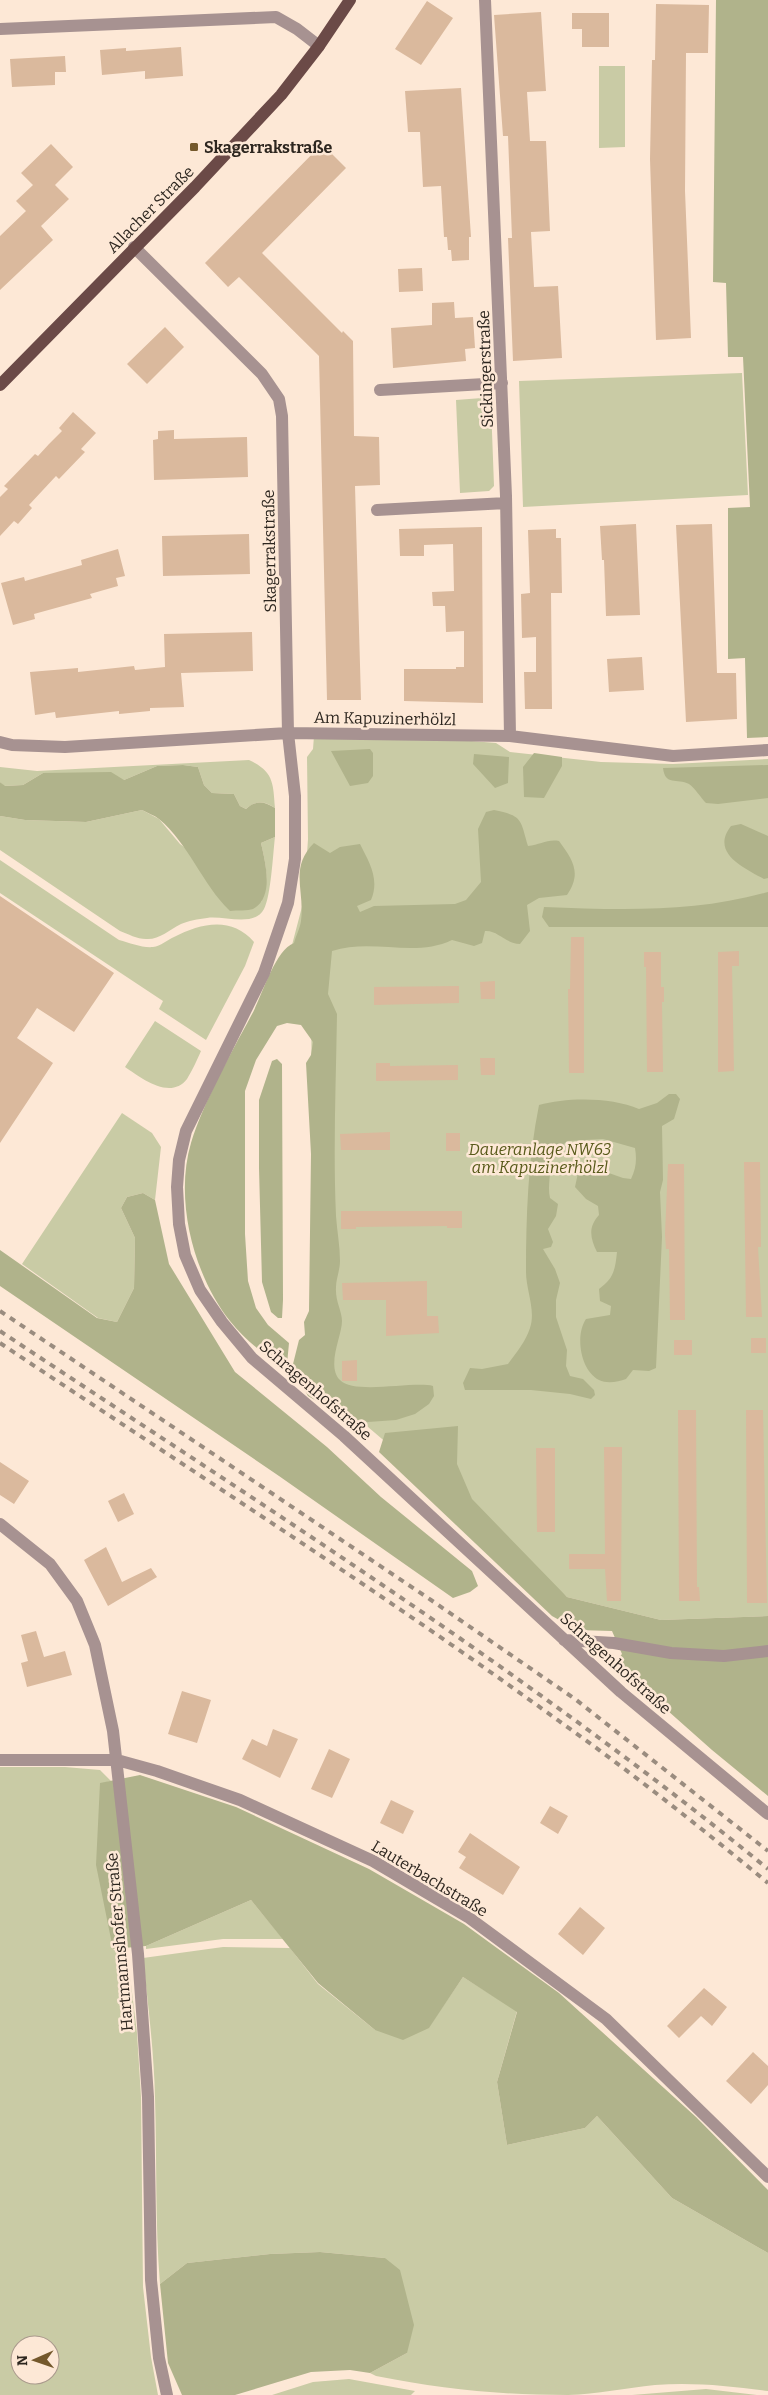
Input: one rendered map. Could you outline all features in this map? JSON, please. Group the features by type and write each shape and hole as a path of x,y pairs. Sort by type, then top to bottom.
{"main road":[{"name":"Allacher Straße","path":"0,385 195,187 268,109 319,46 350,0"}],"street":[{"name":"Sickingerstraße","path":"485,0 502,383 510,736"},
{"path":"0,29 276,16 319,46"},
{"name":"Skagerrakstraße","path":"134,248 262,374 280,400 285,512 288,733"},
{"path":"380,390 502,383"},
{"path":"377,510 506,503"},
{"name":"Am Kapuzinerhölzl","path":"0,742 12,745 65,747 288,733 510,736 672,756 768,750"},
{"name":"Schragenhofstraße","path":"288,733 295,796 295,859 288,903 264,973 186,1131 179,1160 177,1187 179,1224 185,1255 200,1290 222,1322 252,1358 344,1436 621,1692 768,1814"},
{"name":"Hartmannshofer Straße","path":"0,1524 50,1564 77,1601 95,1645 117,1760 138,1954 148,2097 151,2280 159,2358 167,2395"},
{"path":"564,1640 614,1643 670,1653 724,1656 768,1651"},
{"name":"Lauterbachstraße","path":"0,1760 117,1760 157,1771 240,1800 373,1861 468,1917 606,2019 768,2178"}],"green space":[{"path":"716,0 768,0 768,737 747,738 745,658 728,659 728,508 750,507 743,357 728,357 726,283 713,282"},
{"path":"599,66 625,66 625,147 599,148"},
{"path":"742,373 748,495 523,507 519,381"},
{"path":"482,398 491,405 494,486 489,491 460,493 456,400"},
{"name":"Daueranlage NW63 am Kapuzinerhölzl","path":"314,736 435,738 496,743 510,752 601,762 673,764 768,759 768,1616 661,1620 567,1597 313,1380 311,956 292,945 304,899 308,839 307,757 313,749"},
{"path":"370,749 373,753 373,776 368,783 350,786 331,751"},
{"path":"534,753 562,757 562,766 544,798 524,797 523,767"},
{"path":"474,754 509,757 508,783 495,788 473,764"},
{"path":"249,760 263,769 271,779 275,808 260,802 246,809 240,806 234,794 212,793 204,785 198,767 183,765 157,766 124,780 43,773 23,785 4,786 0,782 0,767 37,771"},
{"path":"183,765 198,767 204,785 212,793 234,794 240,806 246,809 260,802 275,808 275,837 261,843 267,878 266,888 260,903 253,909 230,911 211,889 170,829 157,818 142,810 86,822 25,820 0,816 0,782 5,786 23,785 43,773 111,772 124,780 157,766"},
{"path":"768,765 768,798 718,804 706,803 689,784 669,779 664,774 663,768"},
{"path":"142,810 159,819 180,844 261,902 266,887 266,866 261,843 275,837 268,895 264,909 259,915 246,919 214,918 197,920 181,924 155,938 139,938 120,931 0,850 0,816 25,820 86,822"},
{"path":"494,810 510,814 519,820 528,846 559,841 574,867 574,880 567,895 539,898 527,905 530,931 520,944 514,943 494,932 485,931 482,943 474,946 452,940 438,945 423,947 362,946 332,951 328,994 337,1014 335,1166 336,1216 340,1261 336,1292 342,1321 334,1367 340,1380 347,1384 358,1387 433,1386 434,1396 429,1404 415,1414 396,1420 354,1423 308,1396 293,1364 299,1340 305,1335 304,1322 309,1311 311,1154 306,1063 311,1055 313,1042 301,1025 287,1023 277,1026 256,1060 245,1091 245,1234 248,1281 256,1308 268,1325 289,1343 287,1364 277,1365 241,1333 217,1303 206,1282 197,1260 186,1213 186,1165 191,1143 210,1095 255,1008 269,975 280,955 294,943 300,926 302,910 300,870 306,852 314,843 330,853 340,847 360,844 372,871 374,885 371,900 357,906 360,912 374,906 455,904 466,900 481,882 478,829 486,812"},
{"path":"741,824 768,836 768,878 764,879 739,865 727,852 724,844 731,826"},
{"path":"0,860 119,940 140,946 153,947 184,932 216,924 236,928 245,934 254,942 245,966 206,1040 159,1009 163,1001 0,893"},
{"path":"768,892 768,927 549,927 542,917 544,907 629,909 685,907 740,899"},
{"path":"155,1021 201,1051 187,1079 180,1085 172,1088 155,1085 125,1067"},
{"path":"277,1059 282,1064 282,1318 278,1318 271,1312 262,1282 259,1168 259,1100 272,1061"},
{"path":"669,1094 676,1094 680,1099 674,1119 662,1126 663,1180 660,1192 662,1237 656,1368 649,1371 633,1370 626,1379 616,1382 605,1382 593,1375 584,1361 580,1343 586,1319 610,1315 611,1306 600,1301 599,1289 608,1281 613,1273 617,1252 597,1252 591,1233 595,1219 599,1215 598,1206 586,1199 575,1187 578,1173 589,1166 631,1179 635,1168 636,1156 635,1148 603,1139 567,1141 549,1159 550,1198 558,1204 556,1216 548,1229 553,1242 551,1247 543,1249 555,1269 560,1283 556,1300 556,1317 567,1350 566,1366 570,1376 583,1379 594,1390 595,1395 591,1399 570,1394 531,1390 465,1390 463,1383 470,1368 482,1369 508,1364 523,1342 532,1321 526,1279 527,1209 532,1146 539,1105 550,1102 603,1100 639,1109 657,1103"},
{"path":"122,1113 152,1133 161,1147 155,1200 143,1193 127,1197 121,1208 135,1238 134,1288 117,1322 98,1318 22,1264"},
{"path":"143,1193 155,1200 169,1264 235,1372 327,1447 381,1497 472,1571 478,1586 470,1592 453,1598 279,1476 0,1286 0,1250 97,1318 117,1322 134,1288 135,1238 121,1208 127,1197"},
{"path":"458,1426 457,1464 472,1499 567,1597 661,1620 768,1616 768,1796 712,1750 614,1663 622,1654 612,1631 577,1630 552,1616 379,1452 385,1433"},
{"path":"0,1767 65,1767 100,1770 111,1781 100,1784 113,1949 128,1960 137,2033 141,2097 143,2287 151,2357 158,2395 0,2395"},
{"path":"140,1775 236,1807 369,1869 464,1924 559,1993 696,2117 768,2190 768,2253 672,2198 597,2116 585,2128 507,2145 497,2082 517,2012 463,1977 429,2028 403,2040 375,2030 318,1983 251,1900 146,1946 113,1949 96,1865 100,1783"},
{"path":"251,1900 283,1939 223,1939 146,1949 146,1946"},
{"path":"223,1947 290,1948 318,1984 375,2030 429,2027 463,1977 517,2011 497,2082 507,2145 585,2128 597,2116 672,2198 768,2253 768,2391 726,2386 683,2384 655,2385 568,2395 518,2394 448,2388 376,2376 370,2373 407,2353 385,2258 320,2252 270,2254 187,2263 160,2284 154,2080 143,1958"},
{"path":"320,2252 385,2258 400,2270 414,2325 407,2353 370,2373 350,2370 311,2372 235,2395 182,2395 168,2363 160,2284 187,2263 270,2254"},
{"path":"349,2379 415,2391 411,2395 272,2395 313,2382"},
{"path":"706,2389 757,2395 632,2395"}],"building":[{"path":"427,1 453,18 421,65 395,49"},
{"path":"656,4 709,5 708,53 686,53 685,191 691,338 656,340 650,159 652,60 655,60"},
{"path":"541,12 546,91 527,92 530,141 546,141 550,231 531,232 534,287 558,286 562,358 513,361 508,238 512,238 508,136 503,136 494,15"},
{"path":"572,13 609,13 609,47 582,47 582,29 572,29"},
{"path":"181,47 183,76 145,79 145,71 102,75 100,50 126,48 126,51"},
{"path":"65,56 66,72 55,72 55,85 12,87 10,59"},
{"path":"461,88 471,237 469,237 469,260 452,261 451,250 448,250 447,237 444,237 441,186 423,187 420,132 408,132 405,91"},
{"path":"51,144 73,167 55,185 69,199 41,226 53,240 0,290 0,236 26,211 16,201 33,185 21,173"},
{"path":"322,144 346,168 262,253 342,333 343,331 353,341 354,436 379,437 380,485 355,486 361,700 327,700 319,356 239,277 228,287 205,263"},
{"path":"422,268 423,291 399,292 398,269"},
{"path":"454,302 455,318 473,317 475,348 465,349 466,361 393,368 391,328 432,325 432,303"},
{"path":"165,327 184,347 147,384 127,364"},
{"path":"73,412 96,433 81,449 85,452 59,479 56,476 29,505 32,508 18,524 14,521 0,536 0,497 8,489 4,486 35,454 38,456 62,431 59,428"},
{"path":"174,430 174,439 247,437 248,477 154,480 153,440 158,439 158,431"},
{"path":"636,524 640,615 606,616 604,560 602,560 600,526"},
{"path":"712,524 717,673 736,673 737,719 686,722 676,525"},
{"path":"482,527 483,703 404,701 404,669 456,669 456,667 464,667 464,631 446,632 445,606 433,606 432,592 454,591 453,544 424,545 424,556 400,556 399,529"},
{"path":"556,529 556,538 561,538 562,593 551,593 552,709 525,709 524,672 536,672 536,637 522,638 521,594 530,593 528,530"},
{"path":"249,534 250,574 163,576 162,536"},
{"path":"118,549 125,576 116,578 118,586 90,594 92,598 34,614 35,619 13,625 1,583 24,577 25,581 82,565 81,560"},
{"path":"252,632 253,671 181,673 184,707 150,708 150,711 119,714 119,711 56,718 55,712 35,715 30,672 78,668 78,672 134,666 135,670 165,667 164,634"},
{"path":"642,657 644,690 609,692 607,659"},
{"path":"0,896 114,973 74,1032 37,1008 17,1038 53,1063 0,1143"},
{"path":"571,937 584,937 584,1073 569,1073 568,989 570,989"},
{"path":"739,951 739,966 732,966 734,1071 718,1072 718,952"},
{"path":"644,952 661,952 661,987 664,987 664,1002 662,1002 663,1072 647,1072 646,967 644,967"},
{"path":"495,981 495,999 481,999 480,982"},
{"path":"459,986 459,1003 374,1005 374,987"},
{"path":"480,1058 495,1058 495,1075 481,1075"},
{"path":"376,1063 390,1063 390,1066 458,1065 458,1080 376,1081"},
{"path":"390,1132 390,1150 341,1150 340,1134"},
{"path":"446,1133 460,1133 460,1151 446,1151"},
{"path":"744,1162 760,1162 761,1247 758,1247 762,1317 746,1317"},
{"path":"668,1164 684,1164 685,1320 670,1320 669,1249 666,1249 665,1234"},
{"path":"341,1211 462,1211 462,1228 447,1228 447,1226 356,1227 356,1229 341,1229"},
{"path":"427,1281 427,1316 438,1316 439,1333 386,1336 386,1300 343,1300 342,1283"},
{"path":"751,1338 766,1338 766,1353 751,1353"},
{"path":"674,1340 692,1340 692,1355 674,1355"},
{"path":"357,1360 357,1381 342,1381 342,1361"},
{"path":"678,1410 696,1410 697,1587 699,1587 700,1601 679,1601"},
{"path":"746,1410 763,1410 767,1603 747,1603"},
{"path":"604,1447 622,1447 621,1601 607,1601 605,1569 569,1569 569,1554 605,1554"},
{"path":"536,1448 555,1448 555,1532 537,1532"},
{"path":"0,1462 29,1481 14,1504 0,1495"},
{"path":"124,1493 134,1514 118,1522 108,1501"},
{"path":"106,1547 122,1582 151,1568 157,1577 108,1606 84,1560"},
{"path":"36,1631 44,1657 65,1651 72,1675 27,1687 21,1663 28,1661 21,1635"},
{"path":"182,1691 211,1700 197,1743 168,1734"},
{"path":"273,1729 298,1739 280,1778 242,1759 252,1739 267,1746"},
{"path":"329,1749 350,1759 332,1798 311,1789"},
{"path":"391,1800 414,1811 403,1834 380,1823"},
{"path":"550,1806 568,1816 558,1834 540,1823"},
{"path":"470,1833 520,1867 503,1895 459,1868 466,1857 458,1852"},
{"path":"580,1907 605,1928 583,1955 558,1934"},
{"path":"704,1988 727,2007 712,2026 701,2016 679,2038 667,2026"},
{"path":"753,2052 768,2066 768,2085 751,2104 726,2081"}],"railway":[{"path":"0,1311 431,1600 575,1699 768,1851"},
{"path":"0,1331 293,1525 487,1657 676,1796 768,1869"},
{"path":"0,1343 351,1576 490,1672 639,1780 768,1883"}],"place":[{"name":"Skagerrakstraße","path":"194,147"}]}
